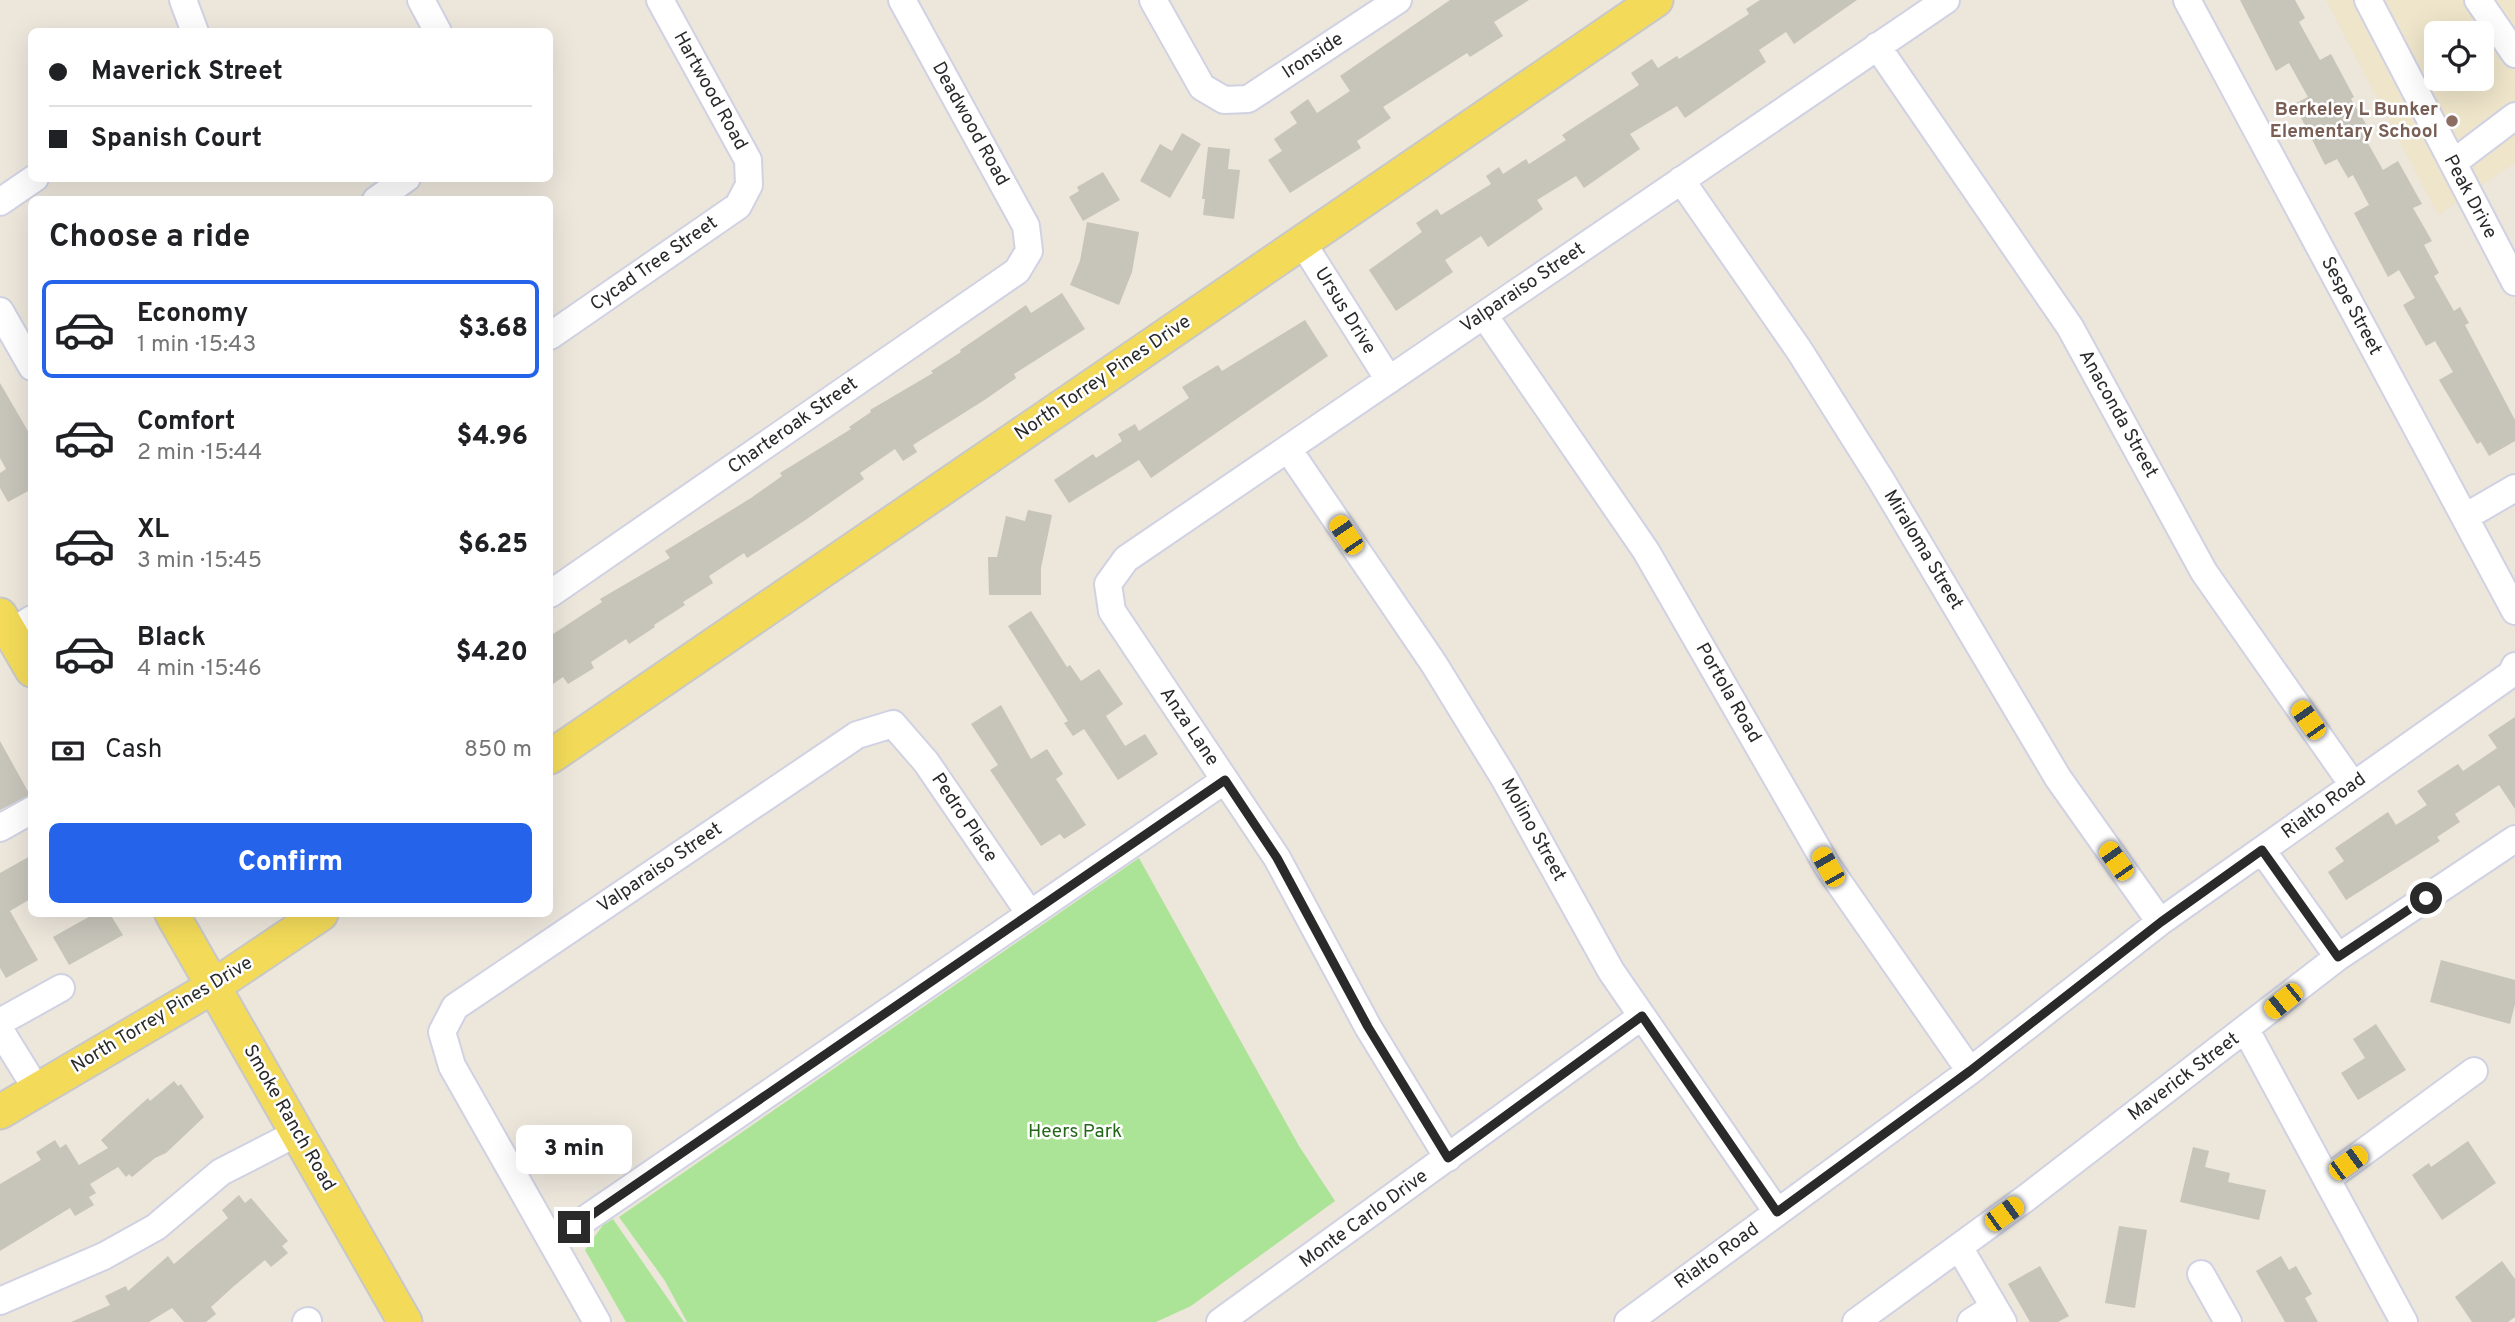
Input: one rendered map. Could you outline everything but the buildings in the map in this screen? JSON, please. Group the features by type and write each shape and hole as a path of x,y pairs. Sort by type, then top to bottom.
{"main road":[{"name":"North Torrey Pines Drive","path":"553,755 1646,3"},
{"path":"14,622 28,659"},
{"name":"Smoke Ranch Road","path":"174,917 405,1322"},
{"name":"North Torrey Pines Drive","path":"0,1112 214,986 317,917"}],"street":[{"path":"183,0 194,28"},
{"path":"421,0 436,28"},
{"name":"Hartwood Road","path":"660,0 748,160 749,185"},
{"name":"Deadwood Road","path":"902,0 1026,226 1029,251"},
{"name":"Ironside","path":"1153,0 1202,88 1224,100 1248,99 1398,0"},
{"name":"Valparaiso Street","path":"1108,584 1126,559 1946,0"},
{"name":"Sespe Street","path":"2187,0 2515,611"},
{"name":"Peak Drive","path":"2368,0 2515,282"},
{"path":"2478,0 2515,54"},
{"name":"Anaconda Street","path":"1877,46 2070,327 2204,572 2353,785"},
{"path":"2453,163 2515,117"},
{"name":"Miraloma Street","path":"1681,180 1799,350 1881,480 2058,778 2161,922"},
{"path":"0,202 29,182"},
{"path":"382,196 401,182"},
{"name":"Cycad Tree Street","path":"553,334 738,206 749,185"},
{"name":"Ursus Drive","path":"1302,242 1389,380"},
{"name":"Charteroak Street","path":"553,592 1017,271 1029,251"},
{"path":"0,312 28,360"},
{"name":"Portola Road","path":"1484,315 1646,551 1828,867 1970,1071"},
{"name":"Molino Street","path":"1288,449 1434,664 1504,778 1611,971 1777,1212"},
{"path":"2465,517 2515,488"},
{"name":"Anza Lane","path":"1108,584 1112,611 1277,858 1368,1027 1448,1158"},
{"name":"Rialto Road","path":"1628,1322 1970,1071 2161,922 2511,674 2515,666"},
{"name":"Valparaiso Street","path":"552,1242 452,1066 442,1032 455,1007 857,735 893,724"},
{"name":"Pedro Place","path":"893,724 926,762 1030,914"},
{"path":"597,1322 552,1242 1225,780"},
{"path":"0,828 28,812"},
{"name":"Maverick Street","path":"1856,1322 2246,1030 2338,957 2515,839"},
{"path":"2262,850 2338,957"},
{"path":"0,1022 61,988"},
{"name":"Monte Carlo Drive","path":"1220,1322 1642,1016"},
{"path":"0,1030 37,1090"},
{"path":"2246,1030 2404,1322"},
{"path":"2326,1179 2474,1071"},
{"path":"0,1301 104,1256 156,1227 221,1172 297,1133"},
{"path":"1959,1247 1998,1314 1971,1322"},
{"path":"2201,1274 2228,1322"}],"shaded area":[{"name":"Berkeley L Bunker Elementary School","path":"2326,0 2515,0 2515,163 2438,215"}],"green space":[{"name":"Heers Park","path":"1139,858 1299,1146 1335,1201 1191,1306 1156,1322 687,1322 665,1281 619,1217"},
{"path":"613,1219 684,1322 626,1322 585,1250 603,1225"}],"place":[{"name":"Berkeley L Bunker Elementary School","path":"2452,121"}],"route":[{"path":"574,1227 1225,780 1277,858 1368,1027 1448,1158 1642,1016 1777,1212 1970,1071 2161,922 2262,850 2338,957 2426,898"}]}
